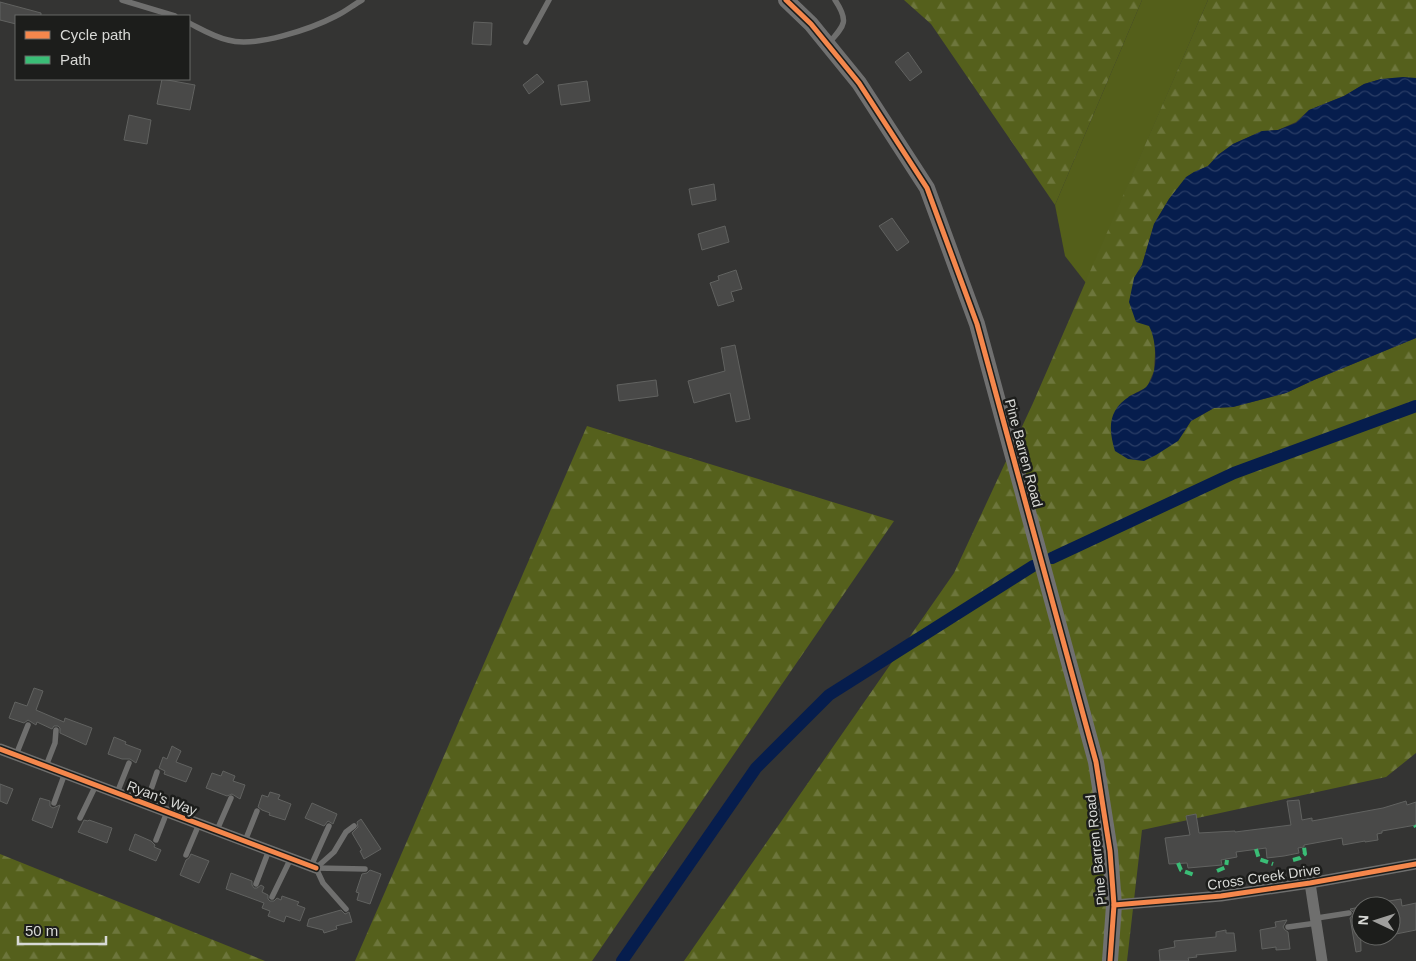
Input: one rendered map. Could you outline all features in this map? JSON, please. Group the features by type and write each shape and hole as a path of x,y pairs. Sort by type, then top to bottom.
{"main road":[{"name":"Pine Barren Road","path":"786,0 828,44 859,82 927,188 977,324 1096,762 1110,851 1114,905 1110,961"}],"street":[{"name":"Ryan's Way","path":"0,749 313,867"},
{"name":"Cross Creek Drive","path":"1114,905 1221,896 1310,883 1416,864"},
{"path":"1310,883 1322,961"}],"lane":[{"path":"122,0 172,15"},
{"path":"190,23 228,40 243,42 264,40 313,26 337,16 362,0"},
{"path":"526,42 549,0"},
{"path":"828,44 842,29 844,20 844,13 835,0"},
{"path":"16,755 28,725"},
{"path":"46,766 55,743 56,730"},
{"path":"117,793 129,763"},
{"path":"146,804 157,772"},
{"path":"54,803 65,773"},
{"path":"80,818 96,785"},
{"path":"217,830 230,798"},
{"path":"245,841 257,811"},
{"path":"156,840 166,812"},
{"path":"186,854 199,824"},
{"path":"313,867 329,826"},
{"path":"313,867 334,852 346,832 354,826"},
{"path":"256,884 269,850"},
{"path":"272,897 291,858"},
{"path":"313,867 365,869"},
{"path":"313,867 323,883 346,909"},
{"path":"1288,927 1349,913"}],"green space":[{"path":"904,0 1142,0 1055,205 931,24"},
{"path":"1142,0 1208,0 1086,283 1065,256 1055,205"},
{"path":"1208,0 1416,0 1416,78 1381,79 1364,84 1344,96 1309,110 1296,122 1278,130 1262,131 1233,144 1218,155 1208,166 1187,177 1169,199 1154,224 1142,265 1134,278 1154,336 1154,371 1147,387 1128,397 1178,441 1191,421 1214,408 1233,407 1286,393 1416,338 1416,753 1386,777 1142,830 1127,961 684,961 954,573 1033,403"},
{"path":"587,426 894,521 592,961 355,961"},
{"path":"0,854 265,961 0,961"}],"water":[{"path":"1416,78 1416,338 1286,393 1233,407 1214,408 1191,421 1178,441 1144,461 1128,459 1115,451 1111,427 1117,407 1130,396 1145,388 1154,373 1156,357 1152,332 1149,326 1136,322 1129,302 1134,278 1142,265 1154,224 1169,199 1186,177 1208,166 1218,155 1233,144 1262,131 1278,130 1296,123 1309,110 1344,96 1364,84 1381,79"}],"building":[{"path":"0,2 41,13 41,15 15,15 15,24 0,20"},
{"path":"474,22 492,23 491,45 472,44"},
{"path":"908,52 922,72 910,81 895,62"},
{"path":"537,74 544,82 529,94 523,85"},
{"path":"162,80 195,85 190,110 157,104"},
{"path":"587,81 590,101 561,105 558,85"},
{"path":"129,115 151,120 147,144 124,140"},
{"path":"714,184 716,200 692,205 689,189"},
{"path":"892,218 909,242 897,251 879,226"},
{"path":"725,226 729,242 702,250 698,234"},
{"path":"736,270 742,289 731,292 734,301 718,306 710,283 719,280 718,276"},
{"path":"735,345 750,419 736,422 730,393 694,403 688,381 725,371 721,348"},
{"path":"656,380 658,396 619,401 617,385"},
{"path":"34,688 43,691 36,710 64,722 65,718 92,728 86,745 60,733 58,726 54,726 52,729 37,722 36,725 28,720 24,723 9,718 15,702 27,706"},
{"path":"114,737 126,742 125,744 141,750 136,763 130,759 122,759 108,754"},
{"path":"172,746 181,751 176,762 192,768 186,782 164,774 165,771 159,768 163,757 167,759"},
{"path":"223,771 235,776 233,781 245,785 240,799 232,794 227,796 206,788 212,773 221,776"},
{"path":"0,784 13,789 7,804 0,801"},
{"path":"270,792 280,795 278,799 291,804 285,820 269,815 270,813 258,807 262,795 268,797"},
{"path":"40,798 50,801 50,806 53,808 60,805 52,828 32,820"},
{"path":"1299,800 1302,820 1312,818 1312,821 1383,808 1406,801 1407,805 1416,802 1416,825 1382,831 1382,833 1377,834 1378,840 1343,845 1342,838 1304,845 1304,847 1298,848 1299,853 1284,856 1267,858 1266,848 1236,852 1237,857 1221,860 1222,865 1188,868 1187,863 1169,864 1165,838 1190,835 1186,816 1196,814 1199,833 1235,832 1291,825 1287,801"},
{"path":"312,803 337,814 333,824 328,821 324,826 305,818"},
{"path":"361,819 381,849 364,859 360,851 362,850 352,833 358,827 357,822"},
{"path":"84,820 112,828 107,843 78,832"},
{"path":"135,834 151,841 155,845 154,847 161,850 156,861 129,850"},
{"path":"191,854 209,861 199,883 180,875 186,860"},
{"path":"370,870 381,874 370,904 357,900 359,893 356,892 362,874"},
{"path":"231,873 252,881 254,888 261,885 264,887 262,892 268,895 270,901 274,901 277,898 281,900 282,896 299,902 297,905 305,908 300,921 286,916 284,922 268,916 270,911 262,908 264,903 226,889"},
{"path":"1401,899 1402,906 1416,903 1416,930 1401,933"},
{"path":"341,910 345,914 349,912 352,922 336,926 337,929 324,933 323,930 307,926 309,919"},
{"path":"1287,920 1283,927 1288,932 1290,949 1276,950 1276,947 1262,949 1260,930 1276,927 1275,922"},
{"path":"1226,930 1226,933 1234,933 1236,951 1196,955 1197,957 1188,958 1189,961 1160,961 1159,950 1175,947 1174,941 1216,937 1216,932"},
{"path":"1355,946 1361,946 1361,951 1356,952"}],"waterway":[{"path":"1052,558 1234,473 1416,406"},
{"path":"622,961 756,768 829,695 1033,566"}],"marked path":[{"path":"1293,860 1305,854 1304,847"},
{"path":"1256,849 1259,859 1273,864"},
{"path":"1217,871 1226,867 1227,860"},
{"path":"1178,863 1181,870 1194,875"}],"cycle path":[{"path":"786,0 811,24 859,83 927,188 977,324 1096,762 1110,851 1114,905 1110,961"},
{"path":"0,749 316,868"},
{"path":"1114,905 1221,896 1310,883 1416,864"}]}
